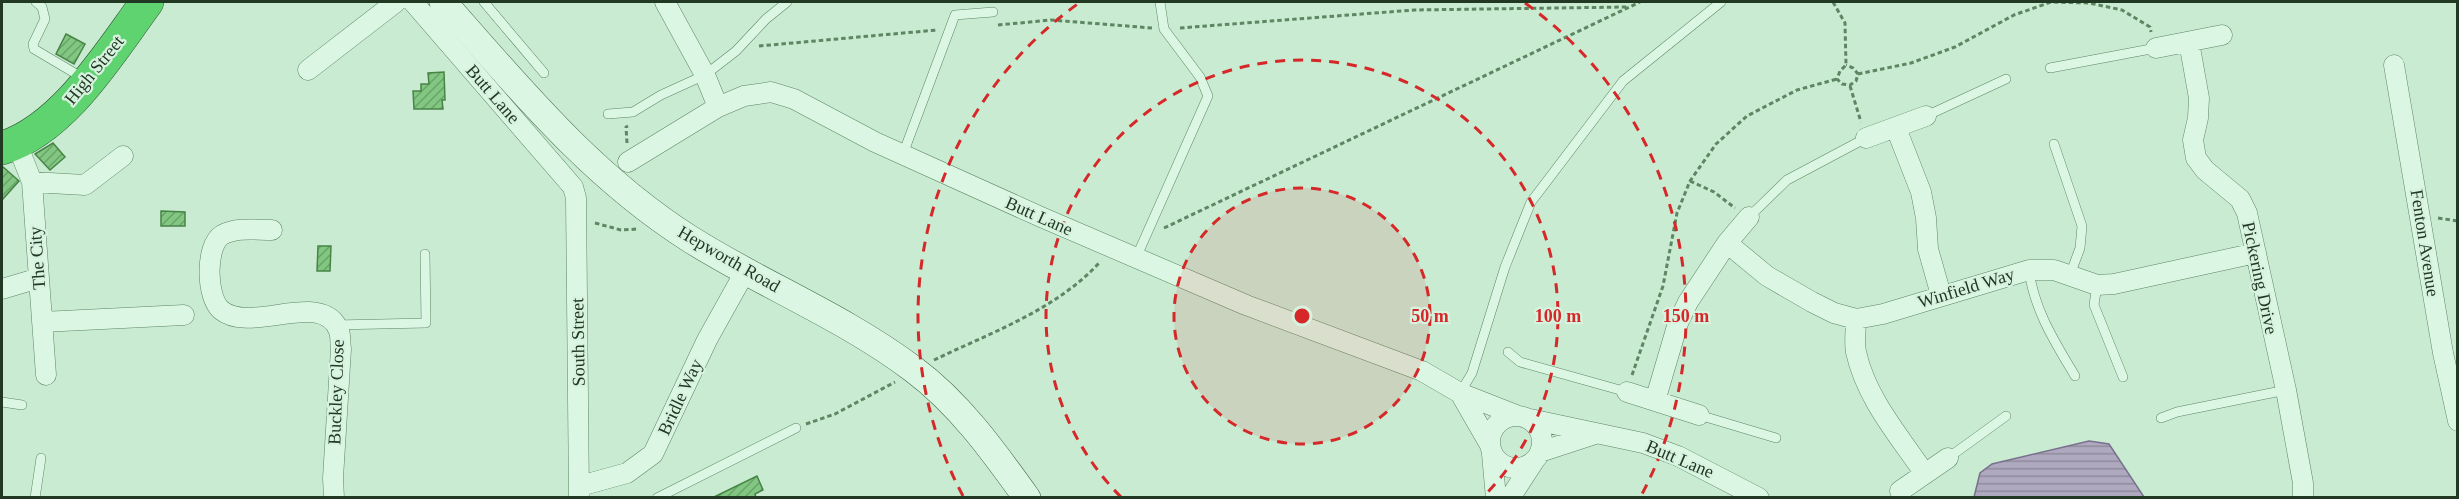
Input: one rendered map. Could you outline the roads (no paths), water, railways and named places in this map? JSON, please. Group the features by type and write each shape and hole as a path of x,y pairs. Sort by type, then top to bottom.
{"highway":[{"name":"High Street","path":"9,146 61,110 88,81 147,2"}],"street":[{"path":"308,70 396,2"},
{"name":"Butt Lane","path":"413,2 573,187"},
{"name":"Hepworth Road","path":"443,2 531,102 600,172 690,239 863,335 904,380 940,393 974,429 1027,498"},
{"path":"666,2 705,75 718,107"},
{"path":"2156,48 2222,35"},
{"name":"Pickering Drive","path":"2189,42 2199,98 2198,118 2193,140 2196,158 2205,170 2240,199 2247,213 2271,333 2286,390 2303,483 2303,498"},
{"name":"Fenton Avenue","path":"2394,64 2443,353 2457,421"},
{"name":"Butt Lane","path":"628,162 718,107 744,96 771,92 794,99 875,142 1136,258 1246,305 1422,370 1460,393 1523,417 1629,439 1678,456 1759,498"},
{"path":"1866,138 1926,116"},
{"path":"1896,128 1920,192 1926,218 1928,249 1941,296"},
{"name":"The City","path":"9,146 32,182 46,375"},
{"path":"32,182 85,185 123,156"},
{"name":"South Street","path":"573,187 576,198 580,492"},
{"path":"1655,401 1683,313 1704,276 1749,217"},
{"name":"Buckley Close","path":"272,230 233,230 220,236 213,244 210,290 213,302 221,310 231,315 250,317 285,316 304,311 321,313 339,331 341,349 334,498"},
{"name":"Winfield Way","path":"1727,243 1767,276 1834,313 1856,319 1883,314 2029,270 2054,270 2097,285 2114,284 2256,253"},
{"name":"Bridle Way","path":"580,492 627,473 653,454 707,340 746,270"},
{"path":"2,289 39,279"},
{"path":"42,321 184,315"},
{"path":"1856,319 1855,350 1867,385 1925,474"},
{"path":"1627,392 1699,416"},
{"name":"Butt Lane","path":"1460,393 1491,449"},
{"path":"1496,498 1491,434 1496,424 1505,418 1523,417 1537,426 1541,434 1537,457 1510,498"},
{"name":"Butt Lane","path":"1537,457 1597,434"},
{"path":"1491,449 1507,466 1526,466 1537,457"},
{"path":"1900,491 1948,458"}],"lane":[{"path":"36,2 42,7 45,19 33,44 34,49 88,81"},
{"path":"484,2 544,73"},
{"path":"608,114 633,112 661,95 705,75 736,51 766,19 787,2"},
{"path":"1136,258 1208,96 1200,77 1164,29 1160,2"},
{"path":"1460,393 1472,373 1504,267 1531,202 1623,81 1722,2"},
{"path":"903,154 955,15 993,12"},
{"path":"2050,68 2156,48"},
{"path":"1926,116 2006,79"},
{"path":"1749,217 1787,180 1866,138"},
{"path":"2055,144 2082,226 2080,248 2070,275"},
{"path":"335,325 426,323 425,255"},
{"path":"2029,270 2034,297 2046,327 2075,376"},
{"path":"2097,285 2094,305 2123,377"},
{"path":"1508,352 1520,362 1627,392"},
{"path":"2161,418 2177,412 2286,390"},
{"path":"2,402 21,405"},
{"path":"1699,416 1776,438"},
{"path":"1948,458 2006,416"},
{"path":"657,498 796,428"},
{"path":"35,498 41,458"}]}
